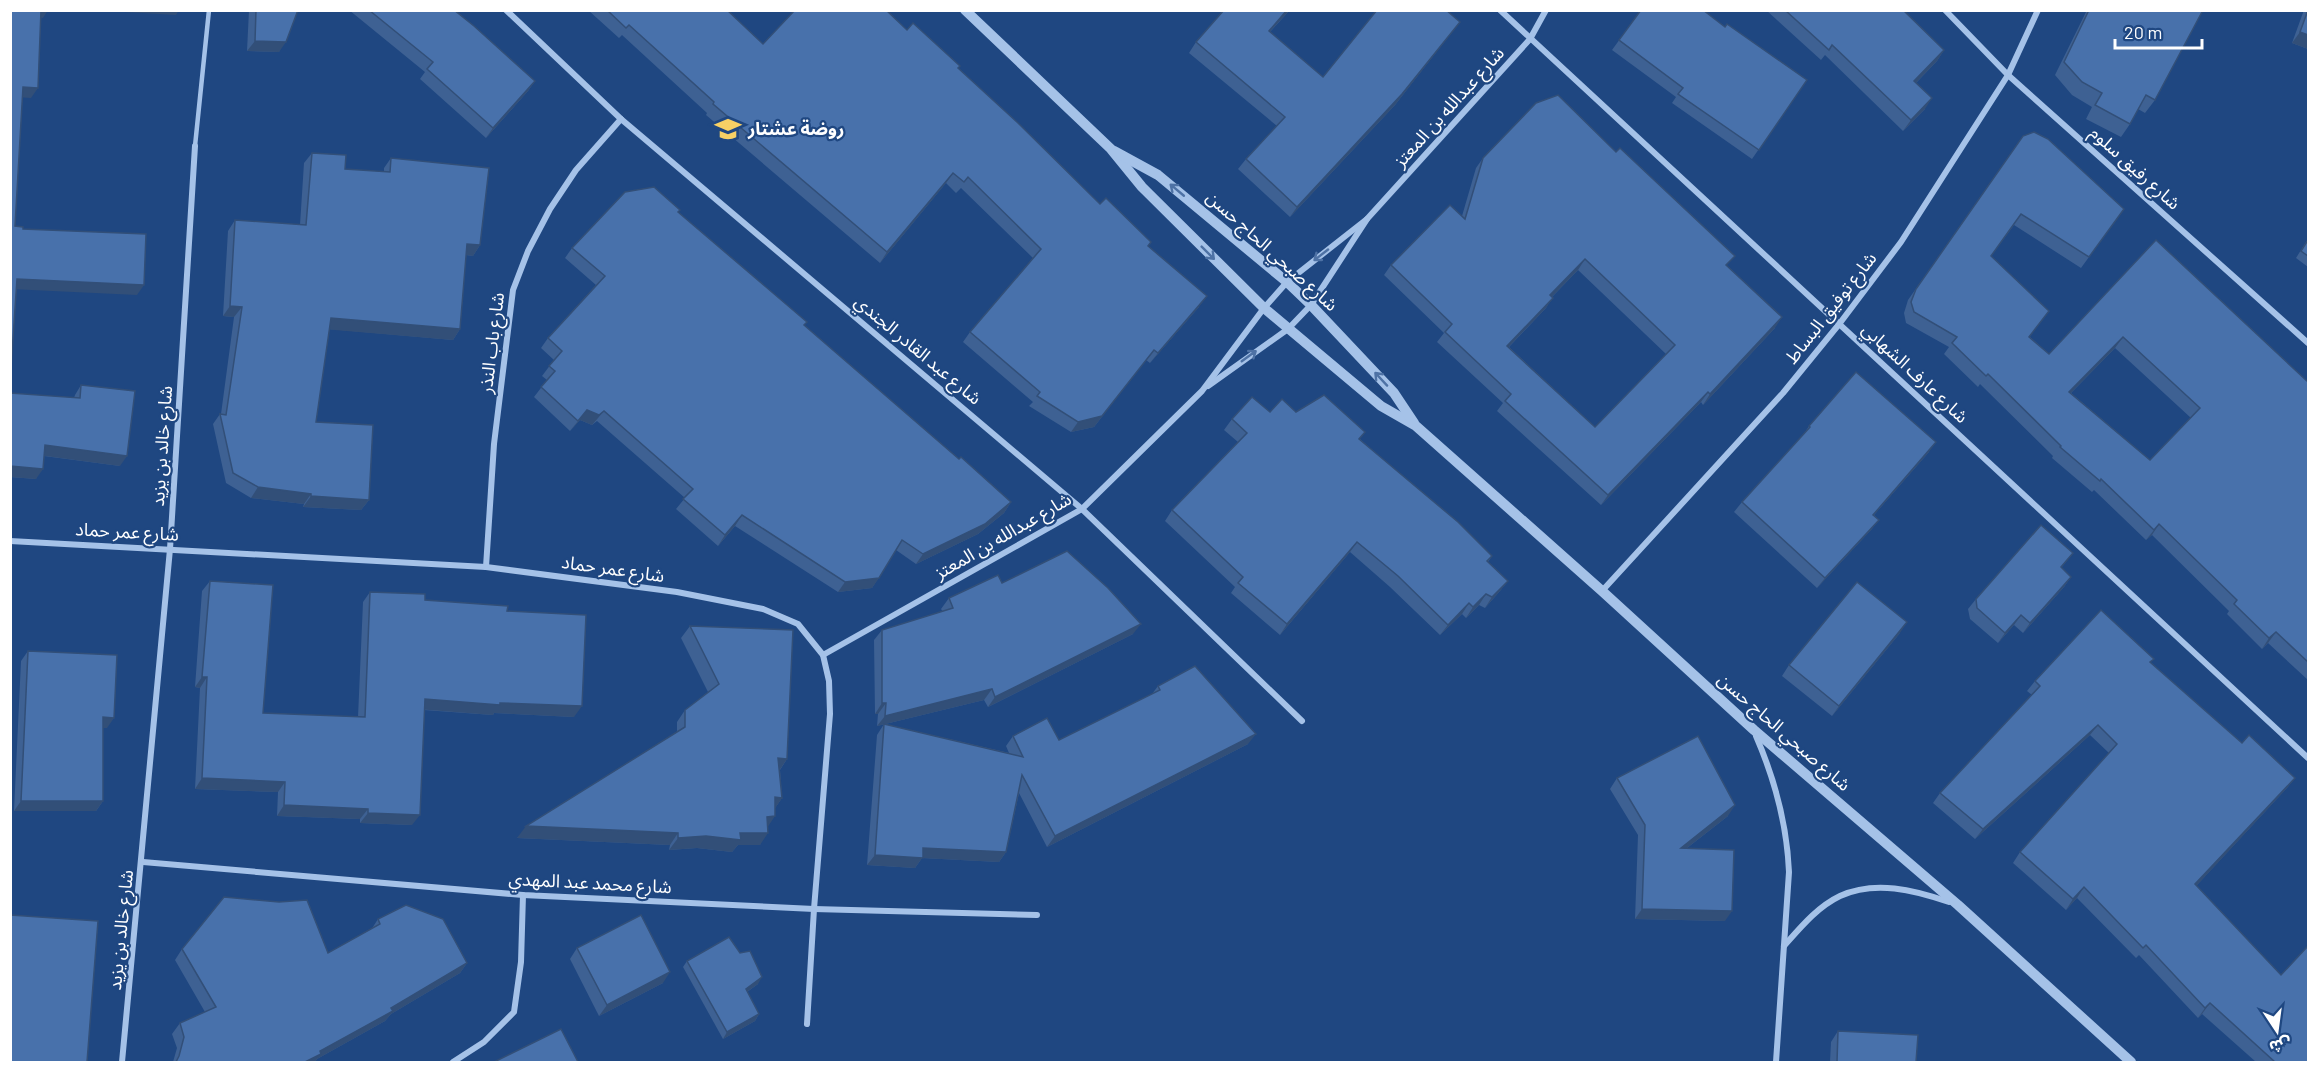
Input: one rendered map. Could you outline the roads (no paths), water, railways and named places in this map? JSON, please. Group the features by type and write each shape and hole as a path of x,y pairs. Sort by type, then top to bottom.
{"street":[{"name":"شارع عبد القادر الجندي","path":"506,10 621,119 1082,509 1302,721"},
{"name":"شارع صبحي الحاج حسن","path":"965,10 1111,149 1142,187 1263,308 1382,406 1416,426 1754,730 1958,904 2131,1062"},
{"name":"شارع عارف الشهابي","path":"1500,10 2308,758"},
{"name":"شارع عبدالله بن المعتز","path":"1202,390 1288,329 1311,305 1367,219 1530,39 1546,10"},
{"name":"شارع رفيق سلوم","path":"1945,10 2008,75 2308,343"},
{"name":"شارع توفيق البساط","path":"1602,591 1783,393 1840,323 1901,242 2008,75 2038,10"},
{"name":"شارع باب النذر","path":"486,567 494,444 513,290 528,251 550,209 576,170 621,119"},
{"name":"شارع خالد بن يزيد","path":"122,1062 143,862 170,549 195,146"},
{"name":"شارع صبحي الحاج حسن","path":"1111,149 1158,175 1287,282 1394,393 1416,426"},
{"name":"شارع عبدالله بن المعتز","path":"823,655 1082,509 1202,390 1263,308 1287,282 1367,219"},
{"name":"شارع عمر حماد","path":"10,541 486,567 677,592 763,609 798,624 823,655 829,681 830,714 807,1023"},
{"path":"1754,730 1778,795 1788,847 1789,872 1776,1062"},
{"name":"شارع محمد عبد المهدي","path":"143,862 524,895 814,909 1036,915"},
{"path":"1783,946 1806,921 1828,903 1839,896 1851,893 1884,888 1904,889 1958,904"},
{"path":"453,1062 484,1042 514,1012 521,962 524,895"}],"lane":[{"name":"شارع خالد بن يزيد","path":"195,146 209,10"}],"place":[{"name":"روضة عشتار","path":"728,129"}]}
